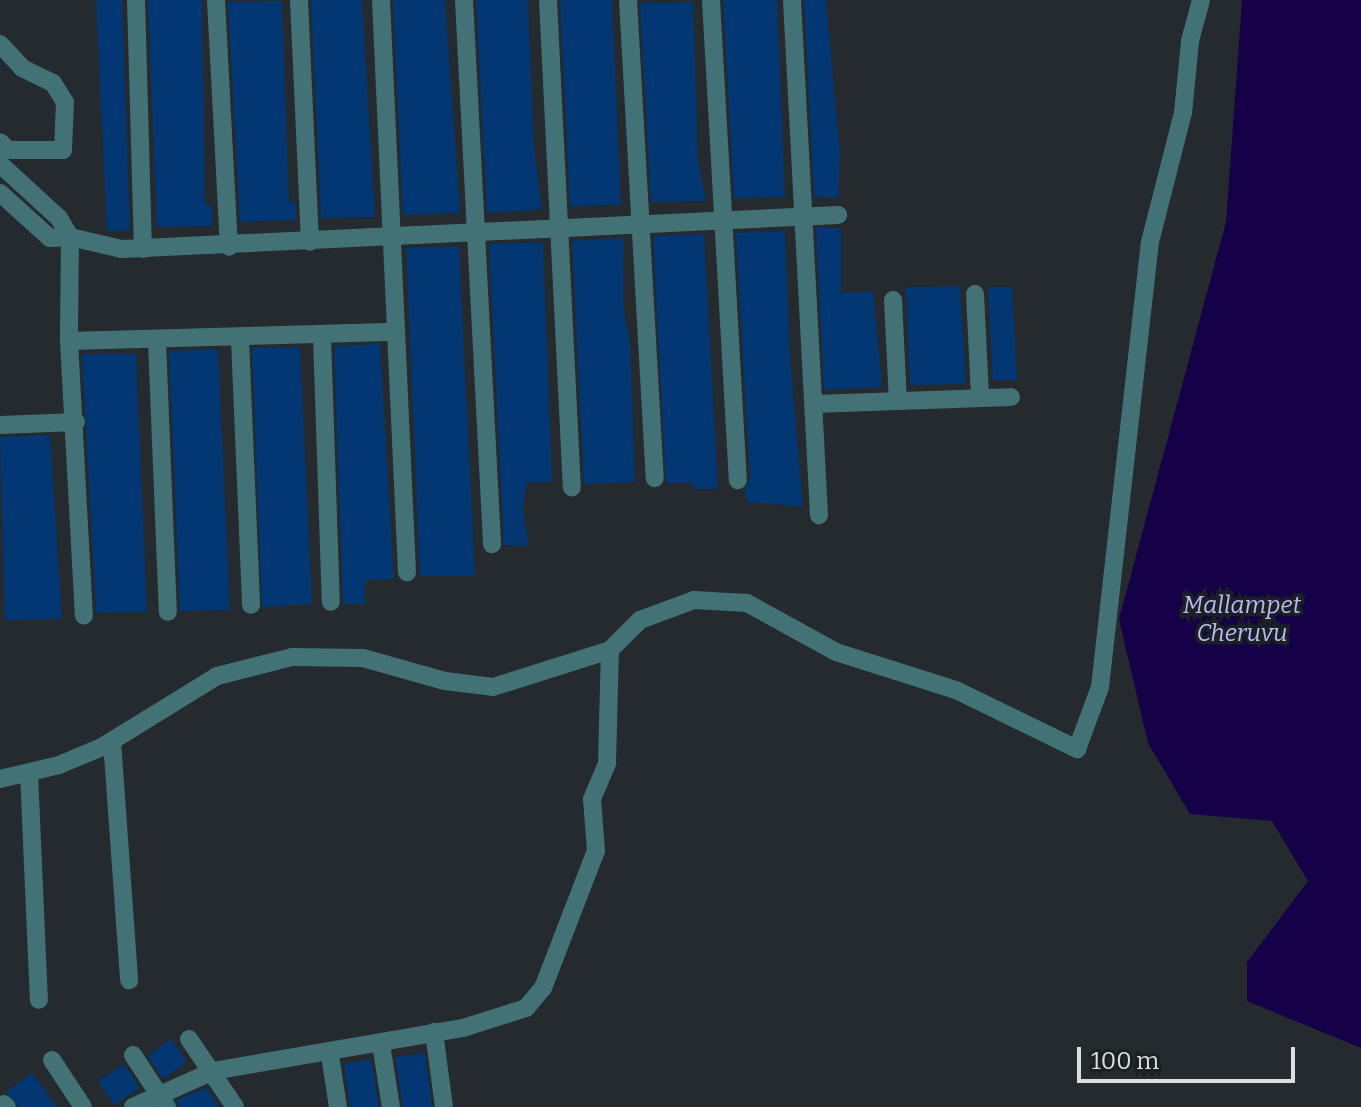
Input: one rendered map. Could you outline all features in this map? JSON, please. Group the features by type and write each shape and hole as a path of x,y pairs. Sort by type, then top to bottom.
{"street":[{"path":"136,0 143,249"},
{"path":"216,0 229,247"},
{"path":"299,0 310,242"},
{"path":"381,0 407,572"},
{"path":"464,0 479,233 492,544"},
{"path":"548,0 556,230 572,487"},
{"path":"628,0 655,478"},
{"path":"711,0 738,480"},
{"path":"792,0 806,217 819,515"},
{"path":"0,779 59,765 112,741 217,676 292,657 363,658 445,681 493,687 610,650 640,620 694,600 747,603 836,652 956,690 1077,749 1100,687 1150,242 1183,113 1190,41 1201,0"},
{"path":"0,44 22,68 53,83 65,102 63,150 8,150 0,142"},
{"path":"0,164 59,218 70,237 69,341 76,422 84,616"},
{"path":"0,193 50,238 70,237 143,249 838,215"},
{"path":"975,294 980,398"},
{"path":"893,300 898,401"},
{"path":"69,341 240,340 396,332"},
{"path":"322,336 331,602"},
{"path":"240,340 251,605"},
{"path":"157,342 168,612"},
{"path":"814,404 1011,397"},
{"path":"0,425 76,422"},
{"path":"133,1107 163,1099 213,1071 330,1055 493,1021 526,1008 543,988 596,851 592,799 607,763 610,650"},
{"path":"112,741 129,980"},
{"path":"29,773 39,1000"},
{"path":"434,1032 444,1107"},
{"path":"189,1039 235,1107"},
{"path":"381,1044 391,1107"},
{"path":"133,1055 163,1099"},
{"path":"330,1055 338,1107"},
{"path":"52,1060 83,1107"}],"water":[{"name":"Mallampet Cheruvu","path":"1242,0 1361,0 1361,1048 1247,1001 1247,962 1308,881 1272,821 1190,814 1148,743 1119,619 1226,222"}],"building":[{"path":"96,0 122,0 130,230 107,231"},
{"path":"148,0 202,0 205,205 212,205 212,226 157,227"},
{"path":"311,0 362,0 375,217 321,218"},
{"path":"393,0 445,0 460,213 403,215"},
{"path":"476,0 528,0 534,149 542,209 487,213"},
{"path":"560,0 612,0 621,205 570,206"},
{"path":"723,0 777,0 785,197 734,198"},
{"path":"804,0 826,0 840,155 838,198 814,196"},
{"path":"282,1 289,202 295,202 296,220 240,222 228,2"},
{"path":"693,2 698,160 706,201 651,202 640,3"},
{"path":"816,228 841,228 841,293 873,291 882,387 824,390"},
{"path":"785,231 790,356 803,507 747,502 745,489 750,479 736,233"},
{"path":"704,234 718,489 693,489 693,483 666,483 653,236"},
{"path":"624,238 623,305 630,343 635,482 584,484 572,241"},
{"path":"543,242 552,482 527,482 523,510 529,546 504,545 489,244"},
{"path":"459,246 475,576 420,576 406,248"},
{"path":"960,286 966,384 910,385 906,287"},
{"path":"988,287 1012,287 1017,380 993,380"},
{"path":"380,344 394,579 365,580 365,604 343,604 334,346"},
{"path":"300,347 312,604 262,607 252,348"},
{"path":"218,349 230,610 180,611 169,351"},
{"path":"82,354 136,354 147,612 96,613"},
{"path":"50,435 62,619 5,620 0,437"},
{"path":"171,1039 187,1062 163,1079 148,1056"},
{"path":"425,1053 432,1107 403,1107 395,1057"},
{"path":"371,1059 379,1107 350,1107 344,1064"},
{"path":"124,1064 140,1088 114,1105 98,1081"},
{"path":"32,1073 57,1107 19,1107 6,1092"},
{"path":"206,1088 219,1107 179,1107 177,1100"}]}
